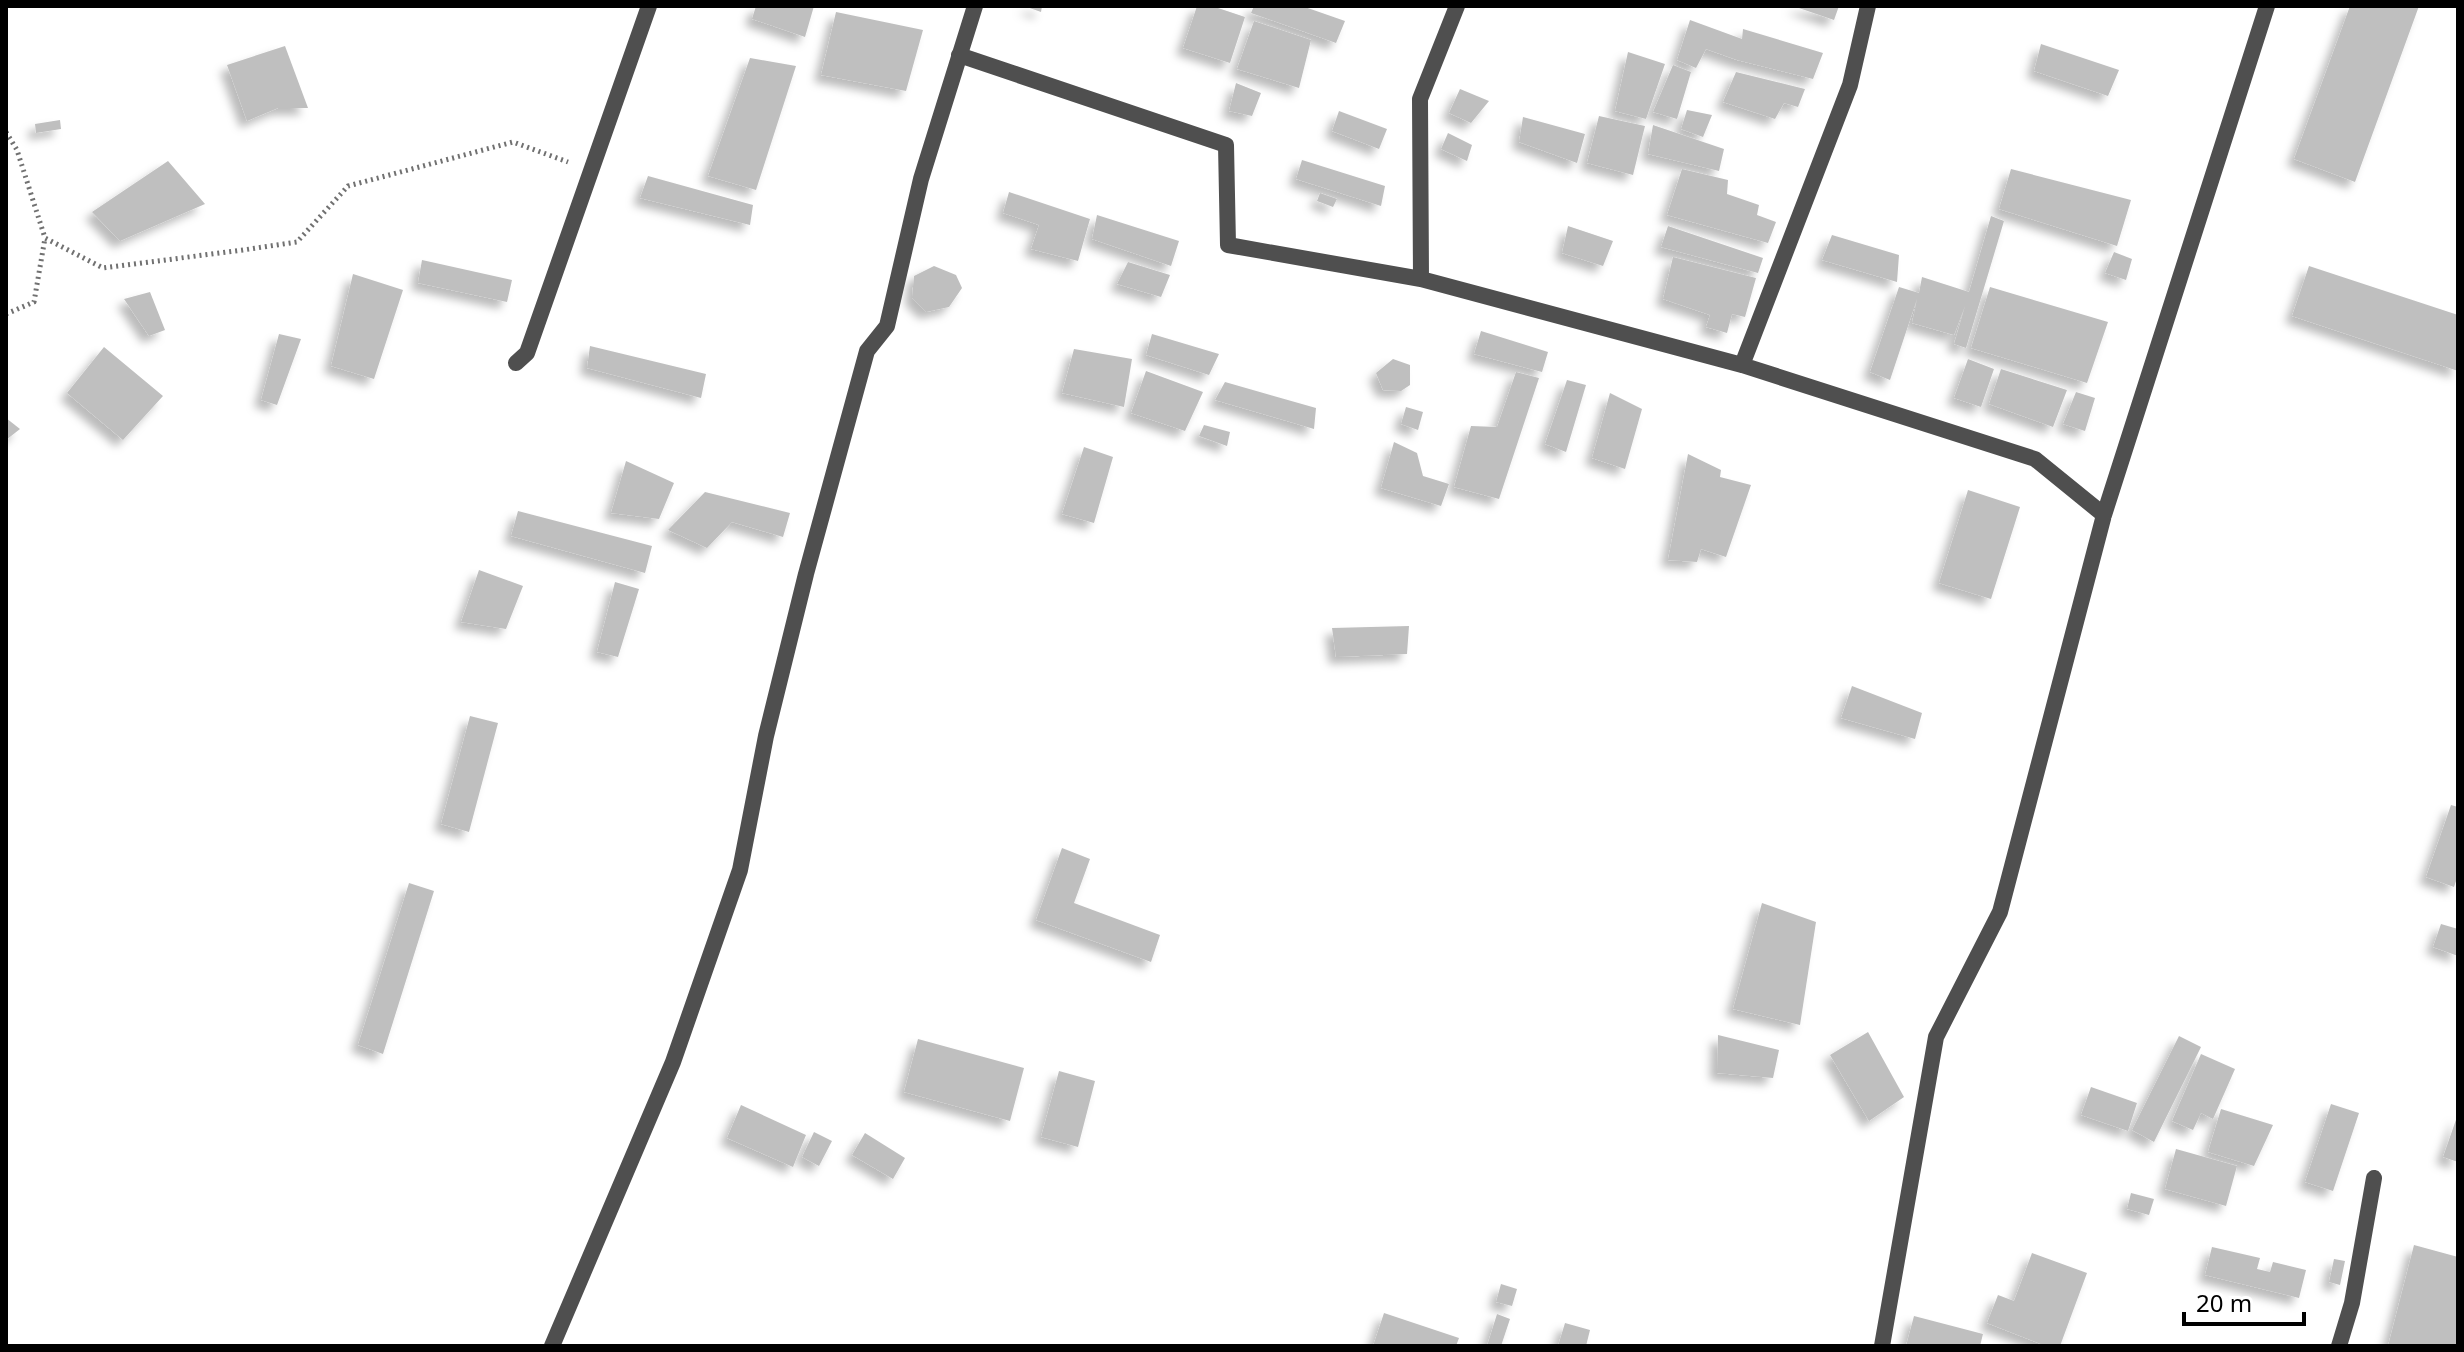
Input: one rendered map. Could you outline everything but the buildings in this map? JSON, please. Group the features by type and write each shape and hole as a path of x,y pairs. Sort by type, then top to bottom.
{"street":[{"path":"516,363 527,353 649,6"},
{"path":"552,1346 673,1062 740,870 766,736 806,574 867,351 887,326 921,179 975,6"},
{"path":"1421,279 1420,99 1457,6"},
{"path":"1742,365 1850,85 1868,6"},
{"path":"1882,1346 1936,1037 2000,912 2104,515 2267,6"},
{"path":"959,55 1226,145 1228,245 1421,279 1742,365 2035,459 2104,515"},
{"path":"2339,1346 2352,1303 2374,1178"}],"path":[{"path":"6,132 17,150 45,238 34,302 6,314"},
{"path":"45,238 103,268 297,242 348,186 513,142 592,171"}]}
